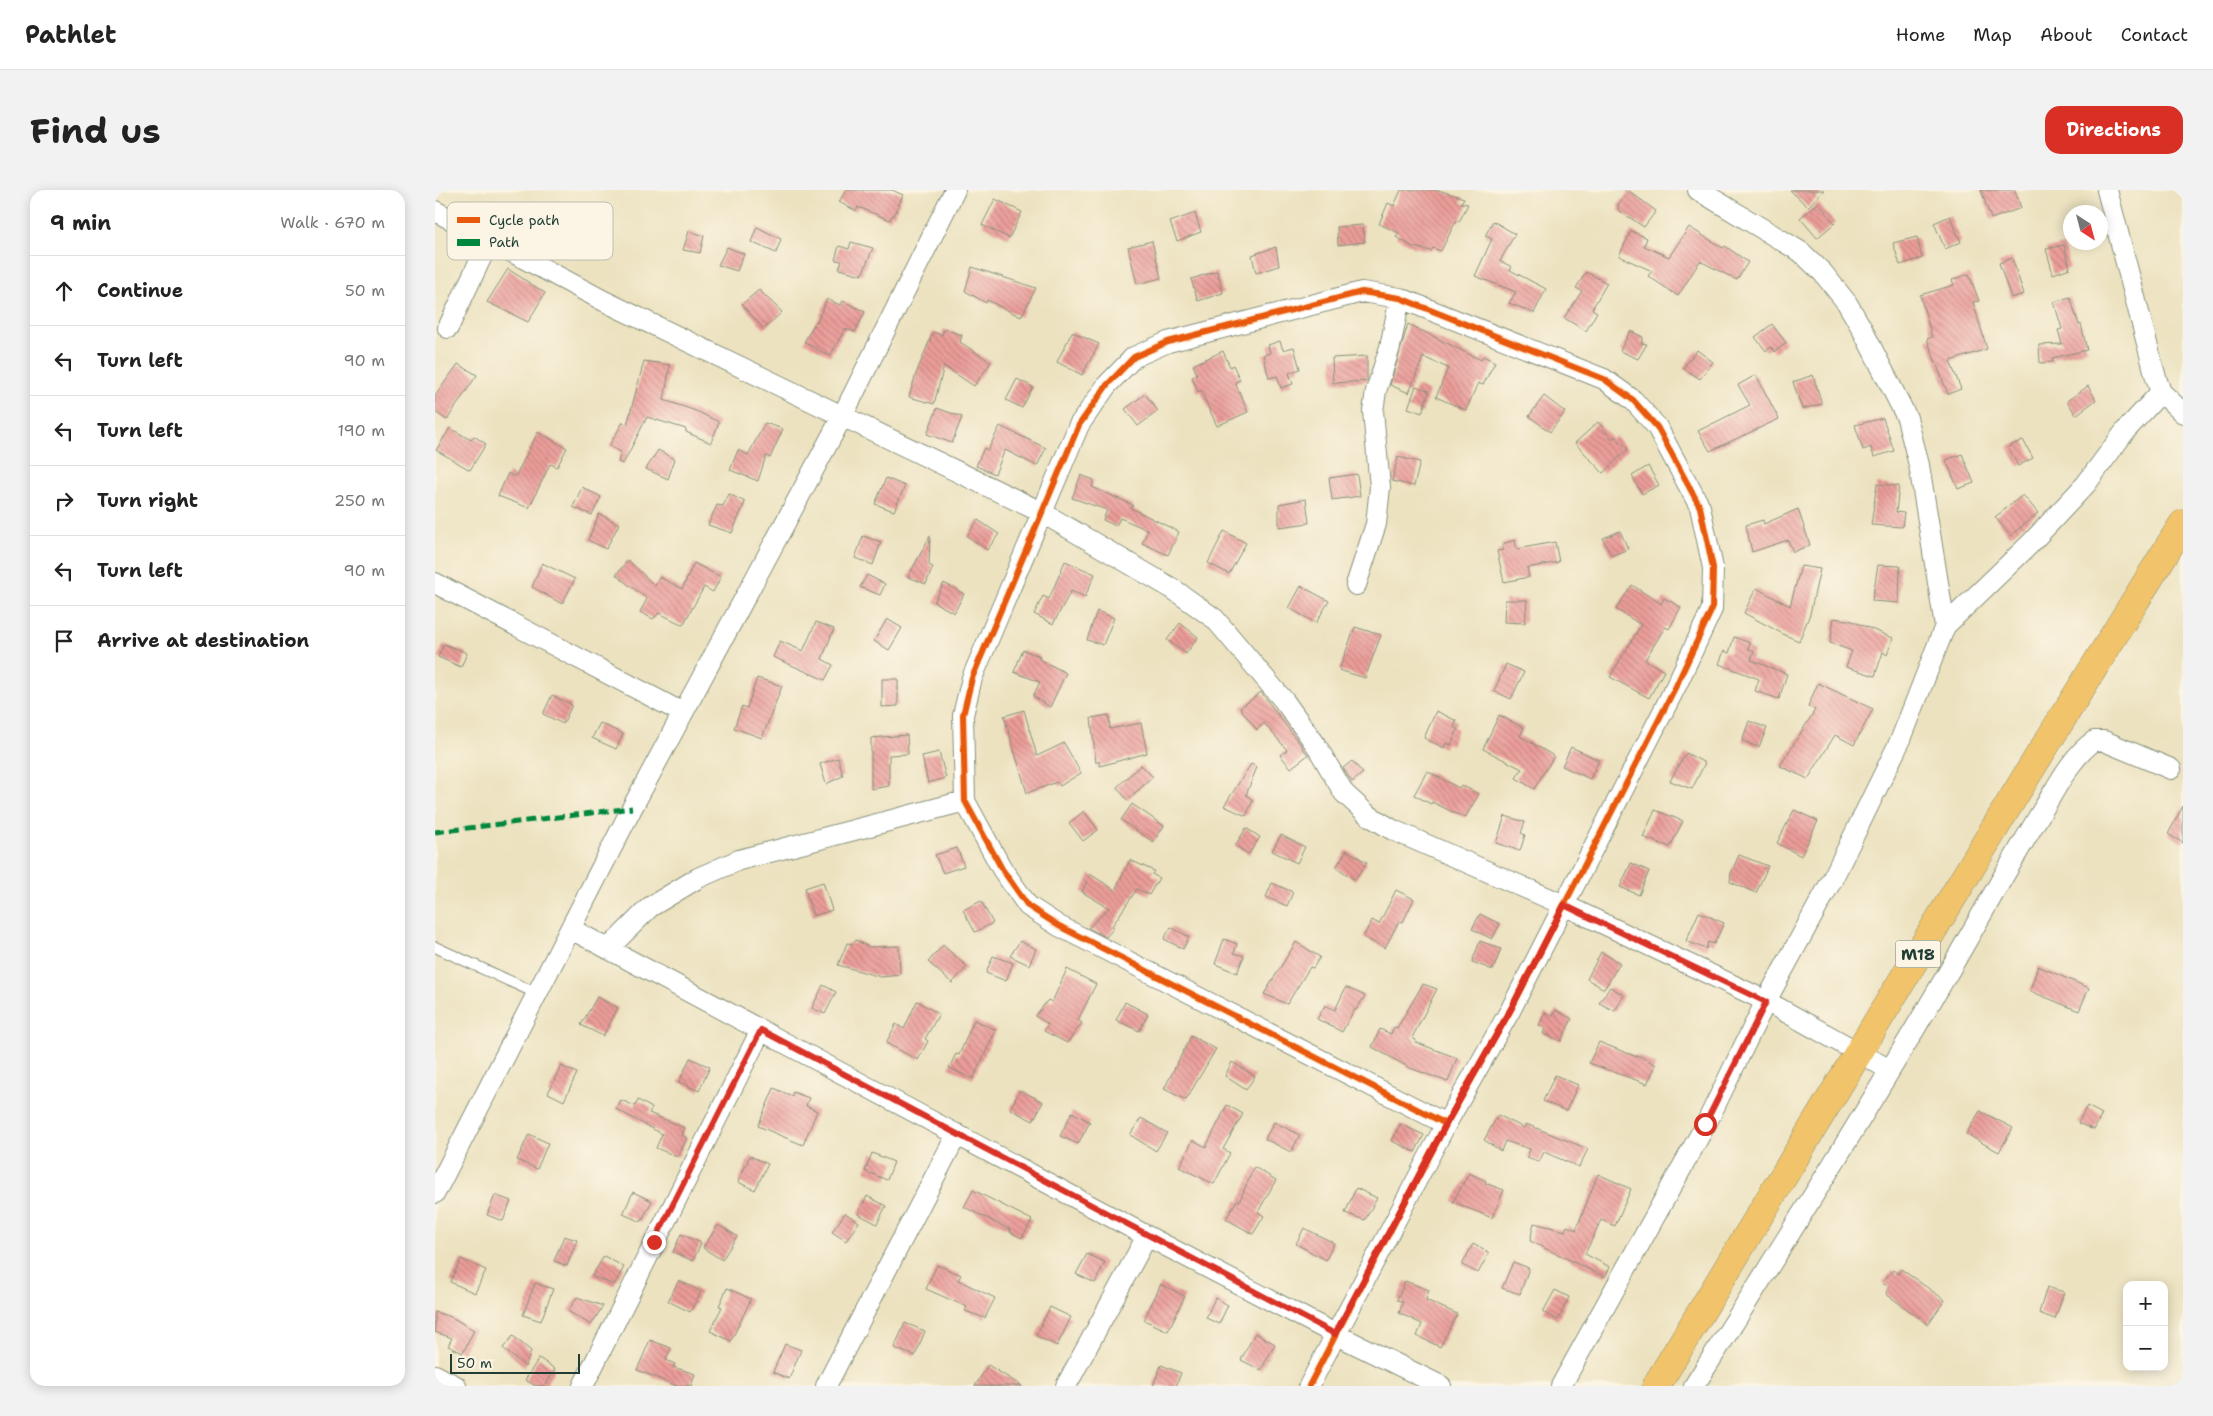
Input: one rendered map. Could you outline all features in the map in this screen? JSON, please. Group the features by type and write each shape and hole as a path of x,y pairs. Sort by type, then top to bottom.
{"main road":[{"name":"M18","path":"1656,1386 2027,775 2183,524"}],"street":[{"path":"435,1192 683,713 843,415 955,190"},
{"path":"1698,190 1801,252 1823,273 1847,303 1861,327 1907,418 1919,465 1945,626"},
{"path":"2107,190 2156,378 2161,392 2183,413"},
{"path":"435,211 447,217"},
{"path":"448,328 480,260"},
{"path":"528,260 603,301 1041,512 1143,571 1215,619 1285,702 1316,745 1344,793 1369,815 1393,830 1564,905 1766,1002 1890,1070"},
{"path":"1309,1386 1446,1124 1511,1009 1676,686 1712,609 1713,568 1699,507 1657,427 1633,400 1604,379 1400,298 1362,292 1168,342 1134,357 1107,385 1079,425 972,678 963,715 965,801 1002,869 1028,906 1059,926 1446,1124"},
{"path":"1355,585 1376,524 1380,487 1373,411 1376,391 1390,347 1400,298"},
{"path":"1561,1386 1705,1124 1766,1002 1832,880 1901,739 1945,626 2030,544 2086,484 2126,430 2161,392"},
{"path":"435,583 683,713"},
{"path":"1694,1386 1811,1201 1890,1070 2006,870 2083,748 2093,741 2104,742 2171,769"},
{"path":"608,949 650,907 698,878 739,860 965,801"},
{"path":"571,929 1147,1236 1335,1334 1441,1386"},
{"path":"583,1386 761,1030"},
{"path":"826,1386 957,1134"},
{"path":"1066,1386 1147,1236"},
{"path":"435,1375 457,1386"}],"lane":[{"path":"435,947 538,994"}],"building":[{"path":"846,190 892,190 903,195 894,216 892,215 890,220 858,207 856,211 839,202"},
{"path":"1401,190 1438,190 1464,198 1461,203 1468,204 1459,222 1456,221 1441,251 1433,248 1431,251 1413,247 1396,237 1399,233 1379,224 1388,203 1394,206"},
{"path":"1790,190 1824,190 1808,207"},
{"path":"1981,190 2015,190 2021,208 1991,219"},
{"path":"1629,191 1656,211 1644,227 1618,210 1618,205"},
{"path":"995,199 1022,212 1009,238 982,225"},
{"path":"1818,203 1835,223 1817,238 1800,218"},
{"path":"1195,213 1201,232 1177,241 1170,222"},
{"path":"1950,216 1961,242 1945,249 1934,223"},
{"path":"1493,221 1515,234 1500,261 1512,267 1510,270 1546,289 1534,313 1509,303 1516,292 1475,276 1492,239 1485,236"},
{"path":"1363,225 1365,242 1338,245 1337,227"},
{"path":"757,227 781,239 776,253 751,242"},
{"path":"1689,227 1723,248 1725,246 1748,262 1737,280 1700,261 1678,296 1648,276 1652,271 1619,256 1631,231 1647,238 1644,246 1669,257"},
{"path":"689,231 704,236 700,253 683,250"},
{"path":"1917,237 1922,258 1900,265 1893,243"},
{"path":"1152,241 1161,278 1137,284 1128,247"},
{"path":"851,242 873,248 862,275 839,269 842,261 835,260 839,246 849,249"},
{"path":"2063,245 2070,268 2053,274 2046,249"},
{"path":"727,247 744,254 737,271 718,265"},
{"path":"1276,247 1279,266 1256,273 1252,255"},
{"path":"2012,258 2024,294 2011,298 1999,263"},
{"path":"972,267 1036,288 1021,317 987,300 986,303 965,291"},
{"path":"508,269 545,293 528,322 487,302"},
{"path":"1217,271 1223,293 1198,301 1191,279"},
{"path":"1586,272 1607,283 1592,309 1597,312 1586,331 1564,318 1582,291 1576,288"},
{"path":"1969,274 1979,301 1973,302 1987,349 1950,361 1961,389 1948,394 1927,339 1932,337 1920,295 1954,285 1952,280"},
{"path":"759,290 782,312 764,329 742,304"},
{"path":"2070,297 2079,325 2081,324 2087,350 2052,358 2053,362 2040,363 2039,345 2062,344 2058,330 2062,329 2054,302"},
{"path":"827,299 840,305 843,301 865,312 855,332 845,329 830,356 804,342 817,322"},
{"path":"1408,324 1481,360 1483,356 1495,362 1483,385 1478,383 1466,410 1436,397 1448,368 1423,357 1409,393 1390,385"},
{"path":"1772,324 1786,343 1775,352 1771,347 1766,351 1755,337"},
{"path":"944,329 962,335 960,342 991,362 974,386 944,366 934,404 909,397 933,332 942,335"},
{"path":"1630,331 1643,337 1641,343 1647,344 1638,359 1620,351"},
{"path":"1072,332 1099,344 1082,375 1057,362"},
{"path":"1280,341 1283,350 1294,347 1300,369 1289,373 1293,384 1281,388 1277,376 1269,378 1263,355 1270,353 1268,345"},
{"path":"1697,350 1713,362 1700,379 1683,368"},
{"path":"1223,351 1230,367 1233,365 1240,380 1235,382 1248,412 1217,426 1201,391 1198,392 1192,377 1197,374 1193,365"},
{"path":"1367,356 1367,381 1333,383 1332,358"},
{"path":"644,361 670,365 664,400 696,411 719,422 711,443 686,432 686,429 647,417 623,464 618,462 621,452 609,446 623,422 627,425"},
{"path":"458,364 477,375 447,420 435,412 435,396"},
{"path":"1756,375 1779,419 1710,451 1698,431 1750,405 1738,385"},
{"path":"1813,375 1822,404 1802,409 1793,382"},
{"path":"1017,379 1033,387 1022,408 1006,400"},
{"path":"1416,386 1429,391 1422,413 1408,408"},
{"path":"2088,386 2096,400 2076,415 2067,401"},
{"path":"1145,394 1158,411 1138,426 1125,409"},
{"path":"1544,396 1565,412 1550,432 1529,416"},
{"path":"937,408 962,417 952,443 927,434"},
{"path":"1883,418 1894,451 1874,457 1871,447 1863,450 1855,425"},
{"path":"1598,422 1612,439 1615,436 1628,449 1603,473 1575,443"},
{"path":"765,423 783,429 770,458 766,456 758,481 730,470 738,450 748,455"},
{"path":"1000,426 1046,448 1037,466 1005,450 995,474 976,466 984,448 988,450"},
{"path":"450,428 471,440 474,436 486,444 470,470 436,450"},
{"path":"538,432 567,448 557,467 550,464 529,508 498,496 508,473 515,477"},
{"path":"2023,440 2033,458 2018,466 2008,447"},
{"path":"658,450 675,459 668,479 646,469"},
{"path":"1962,454 1974,483 1958,489 1946,460"},
{"path":"1398,457 1420,462 1414,486 1392,481"},
{"path":"1648,466 1659,485 1642,494 1632,476"},
{"path":"1357,474 1360,496 1332,500 1329,478"},
{"path":"1081,475 1094,480 1092,487 1133,505 1131,508 1179,532 1168,555 1142,543 1148,530 1120,518 1116,526 1103,520 1107,510 1072,498"},
{"path":"886,478 905,486 894,511 875,504"},
{"path":"1877,484 1899,486 1896,512 1904,513 1902,527 1871,525"},
{"path":"582,487 601,497 592,515 573,507"},
{"path":"729,494 745,502 732,533 708,525 717,505 723,506"},
{"path":"2023,495 2038,513 2010,536 1995,517"},
{"path":"1306,499 1309,523 1279,527 1279,504"},
{"path":"1798,509 1810,545 1793,552 1788,540 1752,552 1746,525 1763,520 1764,524"},
{"path":"599,514 619,524 606,549 588,540"},
{"path":"978,520 999,534 987,550 967,536"},
{"path":"1224,531 1246,543 1229,574 1208,563"},
{"path":"1620,531 1628,549 1611,556 1603,538"},
{"path":"863,536 881,542 873,565 855,558"},
{"path":"930,536 929,565 933,567 926,584 908,577"},
{"path":"1515,540 1517,549 1555,542 1559,562 1527,568 1529,577 1504,582 1497,551 1503,550 1502,544"},
{"path":"628,560 655,586 660,577 682,589 694,563 721,577 713,592 704,587 683,625 659,613 653,619 640,612 647,599 616,575"},
{"path":"1065,561 1095,574 1085,597 1071,591 1053,624 1034,614 1043,596 1049,599"},
{"path":"542,563 575,579 562,604 532,587"},
{"path":"1878,565 1900,566 1899,603 1872,601"},
{"path":"1801,566 1820,569 1810,614 1799,641 1744,613 1756,588 1790,606"},
{"path":"867,575 885,584 880,595 860,587"},
{"path":"944,583 964,594 954,613 934,602"},
{"path":"1632,585 1661,604 1664,598 1681,607 1669,629 1665,627 1645,660 1664,671 1649,698 1610,677 1641,625 1616,609"},
{"path":"1301,586 1329,601 1316,623 1289,608"},
{"path":"1505,600 1527,600 1525,623 1504,622"},
{"path":"1097,611 1114,618 1103,645 1087,640"},
{"path":"1834,618 1852,621 1893,638 1887,655 1883,652 1875,676 1846,667 1852,651 1830,643"},
{"path":"887,619 902,628 889,650 874,641"},
{"path":"816,622 834,629 822,659 833,665 825,680 773,657 780,641 803,651"},
{"path":"1180,623 1198,637 1186,654 1167,640"},
{"path":"1355,627 1381,635 1365,678 1339,670"},
{"path":"1734,637 1750,643 1748,648 1754,651 1751,660 1787,674 1779,699 1755,691 1759,679 1719,664 1724,651 1729,653"},
{"path":"444,644 467,653 461,667 438,657"},
{"path":"1023,650 1040,656 1039,659 1066,673 1050,707 1033,696 1040,682 1014,672"},
{"path":"1506,664 1524,672 1511,699 1494,691"},
{"path":"757,678 782,686 762,738 734,728 742,706 747,708"},
{"path":"882,679 898,679 898,706 882,707"},
{"path":"1818,683 1873,709 1854,745 1835,735 1808,779 1780,766 1815,710 1808,706"},
{"path":"1261,692 1308,755 1291,768 1280,755 1287,750 1264,723 1257,730 1240,708"},
{"path":"552,695 572,705 563,724 543,714"},
{"path":"1024,710 1037,756 1064,743 1081,773 1060,786 1057,782 1027,793 1004,716"},
{"path":"1436,711 1457,721 1454,727 1458,729 1451,745 1446,743 1444,748 1424,738"},
{"path":"1109,715 1110,729 1141,723 1147,753 1100,766 1099,761 1096,763 1091,718"},
{"path":"1499,715 1524,728 1520,736 1554,756 1534,789 1516,778 1522,769 1483,749"},
{"path":"1749,721 1767,728 1759,747 1742,741"},
{"path":"600,723 623,734 616,749 592,738"},
{"path":"907,735 908,754 889,755 889,786 871,789 871,738"},
{"path":"1571,747 1599,760 1590,779 1562,766"},
{"path":"939,752 946,778 928,783 922,756"},
{"path":"1686,753 1705,763 1692,789 1670,781"},
{"path":"838,758 843,776 826,784 820,764"},
{"path":"1352,761 1363,773 1352,782 1343,768"},
{"path":"1251,764 1257,767 1246,795 1253,800 1246,816 1224,806"},
{"path":"1141,765 1153,777 1127,800 1117,787"},
{"path":"1427,771 1459,788 1461,785 1479,794 1465,818 1414,795"},
{"path":"1132,804 1164,826 1153,842 1121,820"},
{"path":"2183,806 2183,843 2168,834"},
{"path":"1655,810 1683,821 1670,847 1643,837"},
{"path":"1794,810 1818,821 1801,856 1777,843"},
{"path":"1084,811 1098,830 1083,841 1069,823"},
{"path":"1505,816 1525,822 1521,833 1525,835 1520,851 1496,843"},
{"path":"1246,828 1260,837 1249,854 1235,846"},
{"path":"1281,835 1305,847 1297,863 1272,851"},
{"path":"957,848 964,866 943,873 935,855"},
{"path":"1347,850 1367,863 1355,880 1336,867"},
{"path":"1739,855 1768,866 1756,893 1730,882 1731,873"},
{"path":"1130,860 1154,871 1152,874 1159,878 1149,895 1137,889 1112,926 1114,928 1106,937 1088,928 1109,908 1082,892 1090,874 1115,890"},
{"path":"1631,863 1649,871 1639,895 1620,887"},
{"path":"823,882 832,910 813,916 805,888"},
{"path":"1272,883 1293,892 1287,906 1266,897"},
{"path":"1396,890 1414,899 1403,922 1399,921 1385,948 1363,937 1372,920 1379,924"},
{"path":"981,901 993,923 975,932 963,910"},
{"path":"1699,912 1724,923 1714,944 1708,942 1706,949 1686,941"},
{"path":"1480,914 1500,924 1492,939 1472,929"},
{"path":"1171,927 1189,937 1183,949 1164,939"},
{"path":"1224,939 1237,944 1234,953 1244,956 1237,973 1215,964"},
{"path":"856,940 869,947 899,946 900,975 881,977 838,965 847,943 853,944"},
{"path":"1020,941 1036,949 1029,965 1010,956"},
{"path":"1480,941 1501,949 1493,970 1472,962"},
{"path":"1296,942 1320,957 1313,968 1310,967 1287,1004 1264,994"},
{"path":"943,945 967,967 952,983 928,962"},
{"path":"1601,952 1620,963 1604,989 1587,979"},
{"path":"993,956 1013,963 1006,981 986,973"},
{"path":"2038,966 2089,988 2079,1011 2030,991"},
{"path":"1067,969 1096,984 1078,1020 1082,1023 1067,1043 1044,1031 1048,1024 1035,1016 1048,1000 1052,1002"},
{"path":"1423,984 1437,989 1412,1038 1416,1040 1415,1042 1457,1058 1448,1082 1410,1068 1372,1047 1380,1029 1391,1034 1394,1027 1397,1028"},
{"path":"823,985 836,992 825,1014 812,1008"},
{"path":"1346,987 1365,996 1356,1010 1354,1010 1342,1032 1317,1019 1325,1005 1335,1010"},
{"path":"1610,987 1624,995 1615,1011 1599,1003"},
{"path":"597,997 618,1008 603,1036 581,1025"},
{"path":"917,1001 939,1014 925,1039 928,1041 918,1060 886,1043 896,1024 904,1029"},
{"path":"1125,1002 1148,1014 1139,1031 1116,1020"},
{"path":"1556,1010 1572,1019 1561,1041 1543,1034 1545,1028 1539,1025 1545,1013 1552,1016"},
{"path":"974,1020 996,1030 973,1079 949,1068 956,1054 959,1055"},
{"path":"1191,1036 1216,1049 1186,1100 1164,1089"},
{"path":"1599,1042 1637,1057 1637,1055 1656,1065 1647,1084 1589,1063"},
{"path":"690,1058 710,1067 699,1091 679,1082"},
{"path":"1232,1062 1255,1076 1246,1090 1225,1076"},
{"path":"561,1066 577,1073 564,1101 548,1093"},
{"path":"1555,1075 1578,1085 1566,1111 1543,1101"},
{"path":"774,1088 792,1096 793,1092 809,1098 806,1106 817,1111 803,1145 758,1126"},
{"path":"1020,1090 1043,1102 1033,1121 1010,1109"},
{"path":"621,1100 635,1106 638,1100 652,1108 649,1113 685,1128 682,1135 687,1138 678,1157 656,1148 662,1134 616,1109"},
{"path":"1227,1105 1243,1114 1223,1149 1230,1153 1214,1184 1179,1167 1193,1140 1206,1147"},
{"path":"2087,1106 2102,1114 2094,1130 2078,1123"},
{"path":"1980,1111 2013,1128 1999,1152 1966,1134"},
{"path":"1072,1112 1090,1122 1078,1144 1060,1136"},
{"path":"1498,1115 1524,1128 1526,1124 1588,1149 1579,1167 1544,1152 1539,1162 1527,1157 1530,1149 1505,1141 1501,1151 1484,1140"},
{"path":"1141,1118 1167,1133 1156,1151 1130,1135"},
{"path":"1274,1122 1300,1135 1291,1152 1265,1139"},
{"path":"1400,1124 1424,1135 1415,1152 1392,1141"},
{"path":"529,1134 548,1143 537,1169 517,1160"},
{"path":"872,1153 894,1162 887,1180 865,1171"},
{"path":"750,1156 768,1164 755,1190 738,1182"},
{"path":"1254,1167 1276,1180 1258,1212 1264,1216 1253,1234 1226,1219 1237,1200 1239,1202"},
{"path":"1469,1173 1486,1181 1485,1183 1504,1190 1492,1218 1453,1202"},
{"path":"1598,1174 1631,1189 1615,1226 1601,1220 1585,1254 1610,1267 1605,1277 1530,1241 1534,1223 1565,1231 1567,1226 1576,1230"},
{"path":"1356,1188 1377,1198 1365,1220 1345,1213"},
{"path":"973,1190 1032,1220 1022,1238 1010,1232 1011,1230 964,1207"},
{"path":"633,1192 652,1201 641,1222 623,1214"},
{"path":"495,1195 511,1201 503,1221 487,1215"},
{"path":"867,1196 886,1206 877,1224 858,1214"},
{"path":"845,1213 859,1222 846,1241 832,1232"},
{"path":"718,1225 737,1236 722,1260 703,1248"},
{"path":"1304,1228 1334,1243 1326,1260 1296,1244"},
{"path":"681,1234 701,1243 693,1261 673,1252"},
{"path":"564,1236 577,1240 567,1266 554,1261"},
{"path":"1473,1244 1489,1253 1478,1273 1462,1265"},
{"path":"1087,1254 1105,1262 1095,1283 1076,1274"},
{"path":"604,1256 624,1267 614,1285 592,1276"},
{"path":"461,1259 486,1270 475,1293 450,1282"},
{"path":"1513,1262 1529,1268 1520,1294 1502,1288"},
{"path":"937,1265 961,1275 958,1280 995,1298 985,1318 965,1311 967,1307 926,1289"},
{"path":"1901,1269 1945,1300 1928,1324 1886,1294 1889,1287 1882,1283 1893,1270 1898,1274"},
{"path":"679,1280 701,1292 690,1312 668,1301"},
{"path":"1405,1281 1429,1290 1426,1300 1457,1314 1440,1347 1417,1336 1422,1324 1399,1313 1403,1302 1397,1300"},
{"path":"535,1283 553,1289 541,1321 523,1315"},
{"path":"1161,1284 1185,1296 1168,1331 1144,1320"},
{"path":"2047,1287 2064,1292 2055,1319 2039,1313"},
{"path":"727,1288 751,1299 731,1341 710,1331 722,1307 719,1306"},
{"path":"1555,1290 1569,1297 1558,1320 1543,1312"},
{"path":"577,1297 603,1306 591,1325 568,1311"},
{"path":"1215,1298 1228,1305 1219,1324 1206,1318"},
{"path":"1050,1307 1071,1317 1057,1346 1036,1336"},
{"path":"435,1312 451,1317 474,1330 463,1353 448,1346 452,1338 435,1332"},
{"path":"905,1323 925,1331 915,1356 894,1348"},
{"path":"1255,1333 1275,1344 1261,1370 1241,1360"},
{"path":"513,1336 531,1351 525,1367 503,1348"},
{"path":"650,1340 671,1348 666,1360 675,1364 673,1367 695,1374 691,1386 677,1386 637,1370"},
{"path":"785,1344 801,1350 789,1379 773,1372"},
{"path":"539,1358 555,1369 545,1386 536,1386 525,1380"},
{"path":"988,1365 1022,1386 975,1386"},
{"path":"1161,1365 1181,1373 1176,1386 1153,1386"}],"marked path":[{"path":"435,832 632,808"}],"cycle path":[{"path":"1309,1386 1446,1124 1511,1009 1676,686 1712,609 1713,568 1700,507 1657,427 1633,400 1604,379 1400,298 1362,292 1168,342 1134,357 1107,385 1079,425 972,678 963,715 965,801 1002,869 1028,906 1059,926 1446,1124"}],"route":[{"path":"654,1242 761,1030 1335,1334 1446,1124 1511,1009 1564,905 1766,1002 1705,1124"}]}
